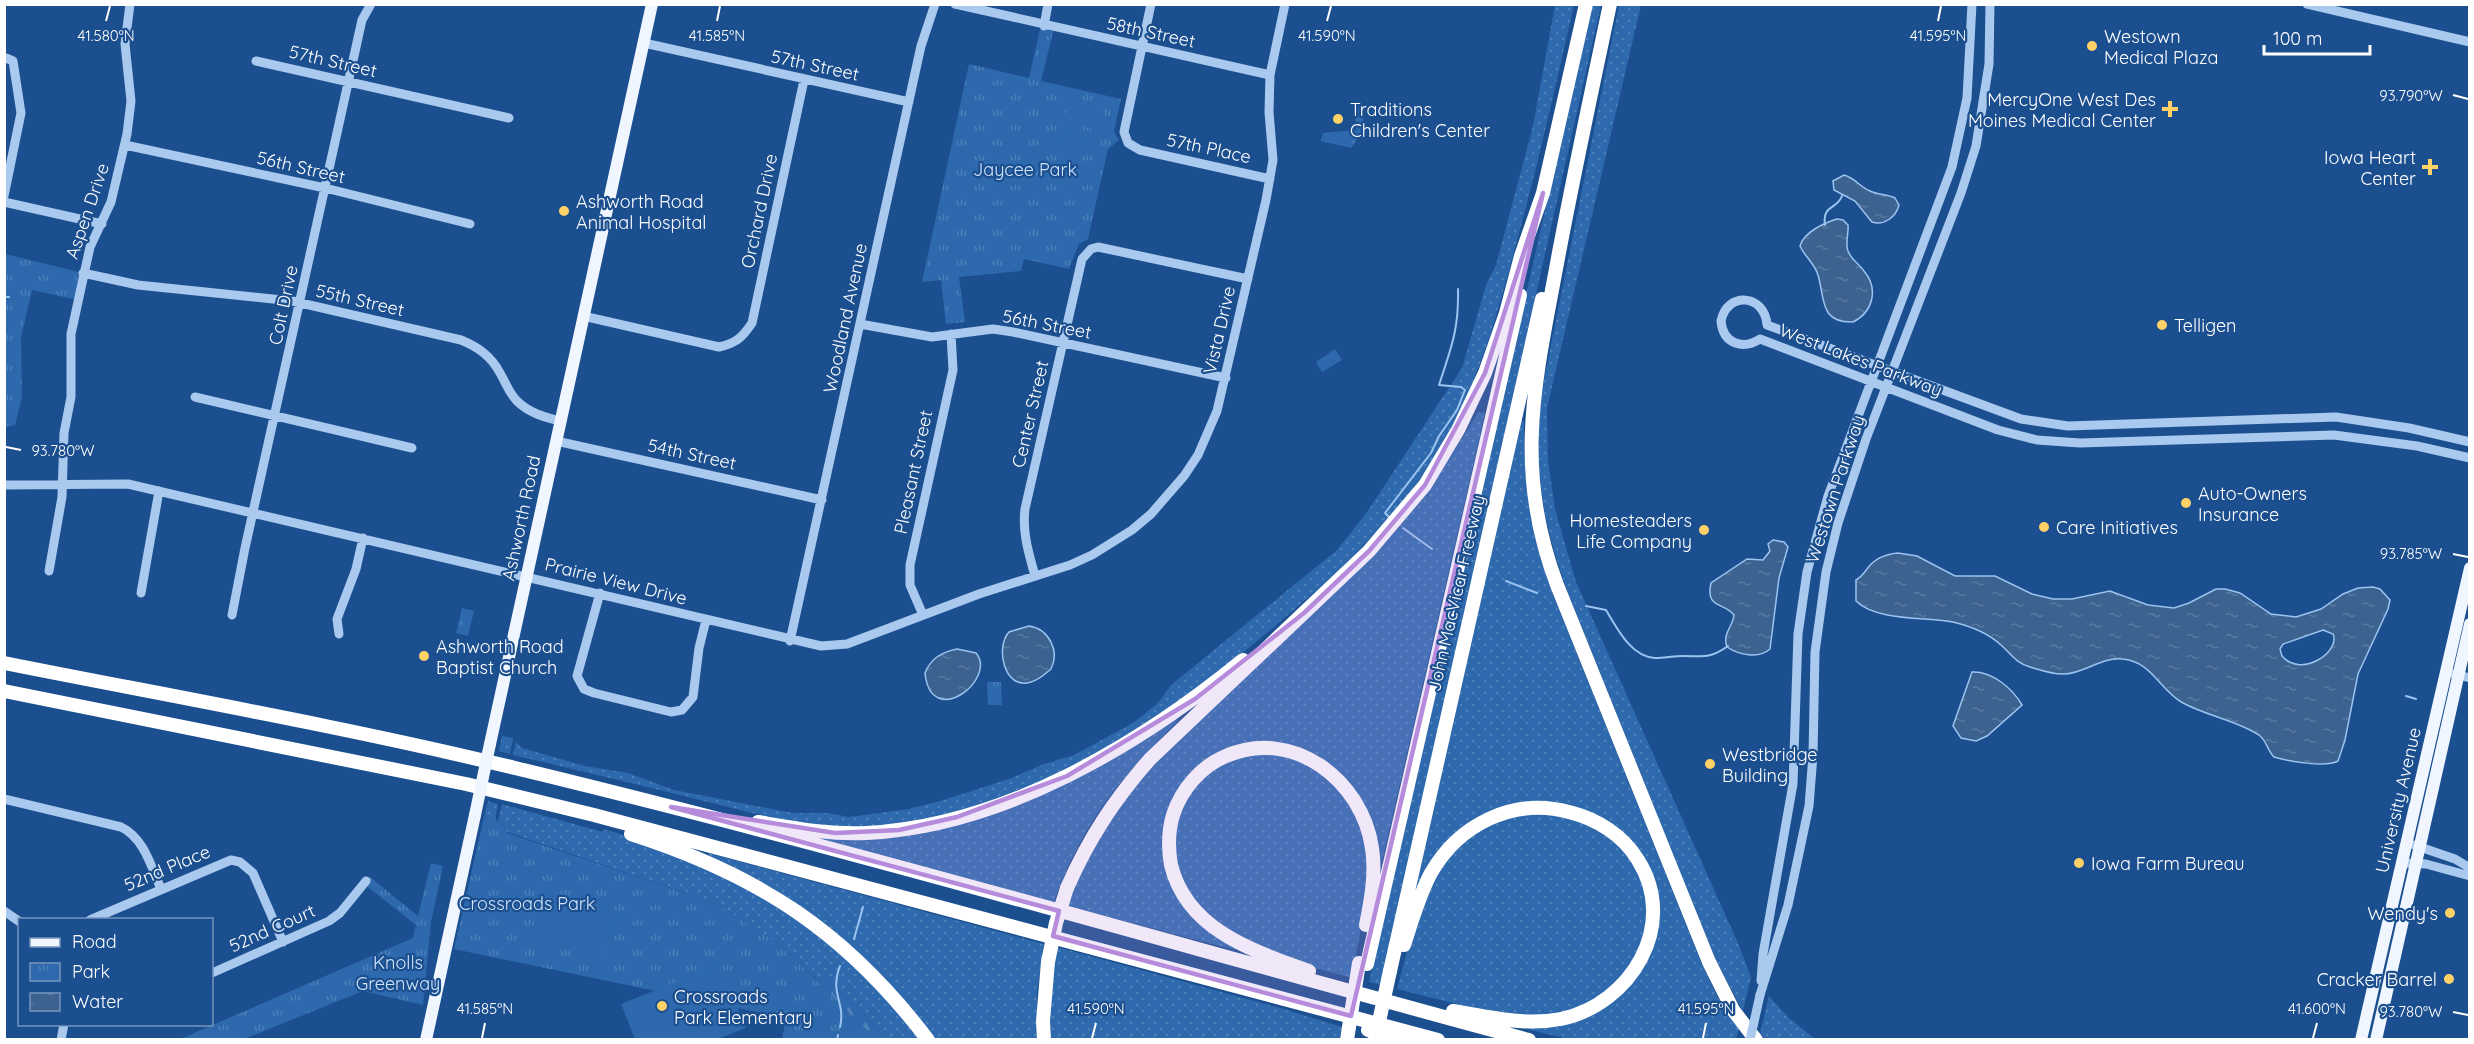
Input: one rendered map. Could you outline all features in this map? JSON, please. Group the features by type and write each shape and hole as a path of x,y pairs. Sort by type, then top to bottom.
{"highway":[{"path":"1044,1040 1048,962 1056,923 1067,888 1101,820 1130,781 1150,759 1369,551 1413,501 1458,430 1485,373 1543,193 1586,4"},
{"path":"1610,4 1577,154 1538,368 1531,416 1532,483 1539,531 1557,585 1709,962 1733,1010 1756,1040"},
{"name":"John MacVicar Freeway","path":"1375,1040 1526,365 1577,154"},
{"name":"John MacVicar Freeway","path":"1348,1040 1363,963 1543,193"},
{"path":"671,807 835,833 899,830 957,817 1014,799 1067,776 1144,734 1195,699 1264,642 1304,613"},
{"path":"4,663 424,747 671,807 1529,1040"},
{"path":"4,691 506,794 1021,927 1438,1040"},
{"path":"1348,990 1325,976 1277,960 1232,940 1201,917 1188,903 1174,876 1168,842 1170,824 1180,799 1201,772 1226,755 1245,749 1281,748 1302,754 1321,764 1345,786 1361,812 1372,849 1370,903 1363,963"},
{"path":"506,794 701,859 752,883 799,913 855,956 909,1014 928,1040"},
{"path":"1382,1000 1526,1022 1560,1019 1592,1009 1614,994 1641,963 1649,943 1653,922 1653,900 1648,878 1638,859 1624,842 1613,832 1589,818 1562,810 1534,807 1497,814 1469,830 1457,840 1431,873 1403,949 1390,970"},
{"path":"1273,996 1396,1040"}],"main road":[{"name":"Ashworth Road","path":"426,1040 652,4"},
{"name":"University Avenue","path":"2361,1040 2407,843 2458,675 2469,568"},
{"name":"University Avenue","path":"2376,1040 2469,624"}],"street":[{"name":"Aspen Drive","path":"49,571 61,517 64,433 71,397 71,334 90,247 111,202 125,145 131,101 125,44 130,4"},
{"name":"Colt Drive","path":"232,615 363,20 371,4"},
{"name":"Woodland Avenue","path":"790,641 921,46 935,4"},
{"name":"58th Street","path":"955,4 1044,26 1270,75"},
{"path":"1044,26 1048,4"},
{"path":"1142,47 1151,4"},
{"name":"Vista Drive","path":"1035,576 1092,555 1132,530 1164,501 1198,455 1217,411 1226,378 1270,178 1273,146 1269,112 1270,75 1285,4"},
{"name":"Westown Parkway","path":"1760,995 1763,954 1793,784 1797,644 1804,586 1824,508 1943,194 1957,150 1969,80 1972,4"},
{"name":"Westown Parkway","path":"1750,1040 1760,995 1788,905 1809,806 1813,755 1815,652 1826,572 1838,524 1859,460 1961,193 1976,146 1989,64 1989,4"},
{"path":"2307,4 2469,42"},
{"name":"57th Street","path":"644,43 909,102"},
{"name":"57th Place","path":"1142,47 1124,132 1128,143 1140,150 1270,178"},
{"path":"4,196 21,113 13,61 6,58"},
{"name":"57th Street","path":"255,60 474,108 509,118"},
{"name":"Orchard Drive","path":"583,316 719,347 735,343 744,336 752,323 804,80"},
{"name":"56th Street","path":"125,145 325,188 470,224"},
{"path":"4,202 102,224"},
{"name":"Center Street","path":"1035,576 1025,540 1024,516 1082,259 1091,249 1098,247 1248,279"},
{"name":"55th Street","path":"84,273 138,285 300,303 461,340 473,345 493,362 509,392 518,402 542,417 560,421"},
{"name":"West Lakes Parkway","path":"2469,442 2409,428 2336,417 2068,426 2046,424 2012,416 1767,325 1760,306 1750,300 1733,302 1724,311 1722,327 1730,340 1744,346 1760,339 1998,430 2037,440 2080,443 2334,435 2417,446 2469,458"},
{"name":"56th Street","path":"860,324 932,337 993,329 1226,378"},
{"path":"1760,339 1767,325"},
{"name":"Pleasant Street","path":"923,615 910,585 910,565 953,370 951,334"},
{"path":"195,397 412,448"},
{"name":"54th Street","path":"556,441 822,500"},
{"name":"Prairie View Drive","path":"4,485 128,484 600,593 810,646 841,645 1035,576"},
{"path":"141,593 159,491"},
{"path":"339,634 337,619 356,569 363,538"},
{"path":"600,593 577,676 584,689 594,693 671,712 682,710 693,697 699,648 706,620"},
{"path":"4,798 121,827 132,832 140,843 161,889"},
{"path":"2407,843 2455,859 2469,868"},
{"name":"52nd Place","path":"95,918 221,862 231,860 240,862 253,873 283,942"},
{"path":"2403,863 2426,864 2469,876"},
{"name":"52nd Court","path":"213,973 329,921 340,913 366,881"},
{"path":"4,911 18,921"}],"highlighted area":[{"path":"1543,193 1351,1016 1053,936 1059,911 671,807 835,833 899,830 957,817 1067,776 1195,699 1304,613 1369,551 1425,485 1485,373"}],"green space":[{"path":"1555,5 1574,5 1554,95 1504,289 1483,355 1456,419 1439,450 1399,506 1352,557 1301,604 1169,710 1101,754 1022,791 930,819 875,827 811,824 770,817 513,755 516,742 522,748 585,766 628,773 674,790 793,813 828,813 849,817 909,809 1009,779 1044,764 1074,755 1133,723 1158,703 1171,685 1337,550 1367,512 1462,368 1486,285 1496,265 1533,126"},
{"path":"1592,5 1601,5 1381,985 1369,982"},
{"path":"1619,5 1641,5 1547,408 1548,460 1555,509 1576,582 1738,943 1751,977 1743,1011 1716,961 1570,598 1553,546 1542,498 1539,450 1541,395"},
{"name":"Jaycee Park","path":"1041,25 1054,28 1041,81 1121,99 1114,131 1119,140 1108,149 1088,239 1079,244 1069,269 1024,259 1021,271 959,277 965,322 946,324 941,280 922,282 969,64 1029,78"},
{"path":"1068,104 1105,112 1101,131 1063,122"},
{"path":"1354,106 1361,106 1365,128 1351,148 1321,141 1323,133 1356,130"},
{"path":"1061,133 1090,140 1087,157 1057,150"},
{"path":"1058,161 1080,166 1077,177 1056,172"},
{"path":"5,254 83,273 78,300 32,290 21,337 22,397 15,425 5,427"},
{"path":"1335,349 1342,360 1322,372 1316,362"},
{"path":"1478,412 1485,413 1379,875 1342,777 1320,757 1302,749 1278,742 1256,742 1178,794 1172,882 1236,948 1235,950 1068,906 1082,869 1117,808 1153,765 1377,552 1406,519 1431,485"},
{"path":"1520,421 1524,421 1525,464 1533,525 1550,587 1701,962 1718,998 1739,1028 1736,1039 1567,1039 1507,1024 1539,1025 1626,988 1658,910 1610,824 1516,804 1499,808 1484,815 1419,887 1416,887"},
{"path":"462,608 474,611 468,636 456,633"},
{"path":"987,682 1001,682 1002,705 988,705"},
{"path":"1175,717 1178,721 1121,782 1090,825 1077,848 1054,902 798,833 969,818"},
{"path":"502,736 513,738 510,754 499,751"},
{"path":"1246,753 1298,757 1343,791 1366,838 1368,868 1365,905 1352,978 1299,963 1243,940 1218,924 1198,905 1183,882 1176,856 1175,833 1184,800 1192,787 1206,774"},
{"path":"488,801 498,804 495,821 484,817"},
{"path":"502,804 603,832 604,829 655,845 729,875 826,937 924,1039 886,1039 863,1013 826,979 818,981 782,946 717,904 507,832 502,822 498,821"},
{"path":"1537,811 1580,818 1617,841 1642,876 1649,913 1637,958 1611,990 1574,1011 1543,1016 1484,1011 1397,989 1410,940 1427,892 1451,852 1490,822"},
{"name":"Crossroads Park","path":"484,817 502,822 507,833 717,904 782,946 876,1039 782,1039 786,1018 454,949"},
{"path":"708,853 1044,944 1037,994 1037,1039 934,1039 888,983 708,857"},
{"name":"Knolls Greenway","path":"431,863 443,866 431,922 423,1005 363,991 244,1039 178,1040 413,938 416,925 364,884 370,877 418,916"},
{"path":"543,890 618,910 604,959 530,939"},
{"path":"1057,947 1342,1027 1339,1040 1050,1040 1050,1006"},
{"path":"721,964 746,1028 718,1039 635,1039 621,1004"},
{"path":"826,979 863,1013 886,1039 867,1039 818,981"},
{"path":"1769,996 1789,1018 1815,1039 1765,1039 1760,1034"}],"water":[{"path":"1844,175 1870,191 1895,198 1899,205 1895,213 1885,222 1872,222 1855,201 1834,190 1833,181"},
{"path":"1837,219 1843,220 1848,225 1848,250 1869,278 1871,285 1872,300 1860,318 1853,322 1842,321 1829,314 1823,300 1817,271 1800,246 1810,232"},
{"path":"1773,540 1784,542 1788,547 1779,578 1770,649 1755,655 1743,654 1727,647 1726,638 1734,615 1713,601 1710,591 1711,583 1747,559 1763,560 1770,551 1768,544"},
{"path":"1898,553 1917,556 1955,576 1995,576 2032,594 2053,599 2072,599 2110,591 2148,605 2174,608 2216,589 2225,589 2240,593 2271,614 2296,617 2321,609 2343,594 2358,588 2380,589 2390,600 2358,674 2345,740 2338,761 2325,764 2306,763 2274,757 2259,735 2183,703 2141,665 2132,661 2107,660 2072,673 2052,673 2021,663 2001,645 1978,630 1942,620 1888,615 1876,612 1856,601 1856,580 1877,560","holes":["2323,630 2333,634 2334,641 2331,648 2318,660 2309,664 2300,665 2282,656 2280,649 2283,644"]},
{"path":"1029,626 1042,631 1047,636 1054,655 1051,669 1031,682 1022,683 1014,680 1008,674 1003,657 1003,647 1009,632"},
{"path":"957,649 976,653 980,664 978,675 971,686 961,694 950,699 939,698 930,690 925,673 930,663 938,656"},
{"path":"1972,672 1987,674 2001,682 2022,705 1987,736 1976,741 1961,738 1953,726"}],"waterway":[{"path":"1825,225 1828,210 1842,196"},
{"path":"1389,517 1385,513 1431,453 1439,436 1457,410 1465,390 1461,387 1439,385 1456,328 1458,289"},
{"path":"4,297 9,297"},
{"path":"1403,528 1432,549"},
{"path":"1506,581 1537,593"},
{"path":"1586,606 1606,610 1632,647 1646,656 1655,658 1706,656 1728,646"},
{"path":"2406,696 2416,699"},
{"path":"854,939 863,907"},
{"path":"840,966 836,984 841,1011 840,1027"},
{"path":"837,1040 838,1035"}],"place":[{"name":"Westown Medical Plaza","path":"2092,46"},
{"name":"MercyOne West Des Moines Medical Center","path":"2170,109"},
{"name":"Traditions Children's Center","path":"1338,119"},
{"name":"Iowa Heart Center","path":"2430,167"},
{"name":"Ashworth Road Animal Hospital","path":"564,211"},
{"name":"Telligen","path":"2162,325"},
{"name":"Auto-Owners Insurance","path":"2186,503"},
{"name":"Care Initiatives","path":"2044,527"},
{"name":"Homesteaders Life Company","path":"1704,530"},
{"name":"Ashworth Road Baptist Church","path":"424,656"},
{"name":"Westbridge Building","path":"1710,764"},
{"name":"Iowa Farm Bureau","path":"2079,863"},
{"name":"Wendy's","path":"2450,913"},
{"name":"Cracker Barrel","path":"2449,979"},
{"name":"Crossroads Park Elementary","path":"662,1006"}]}
